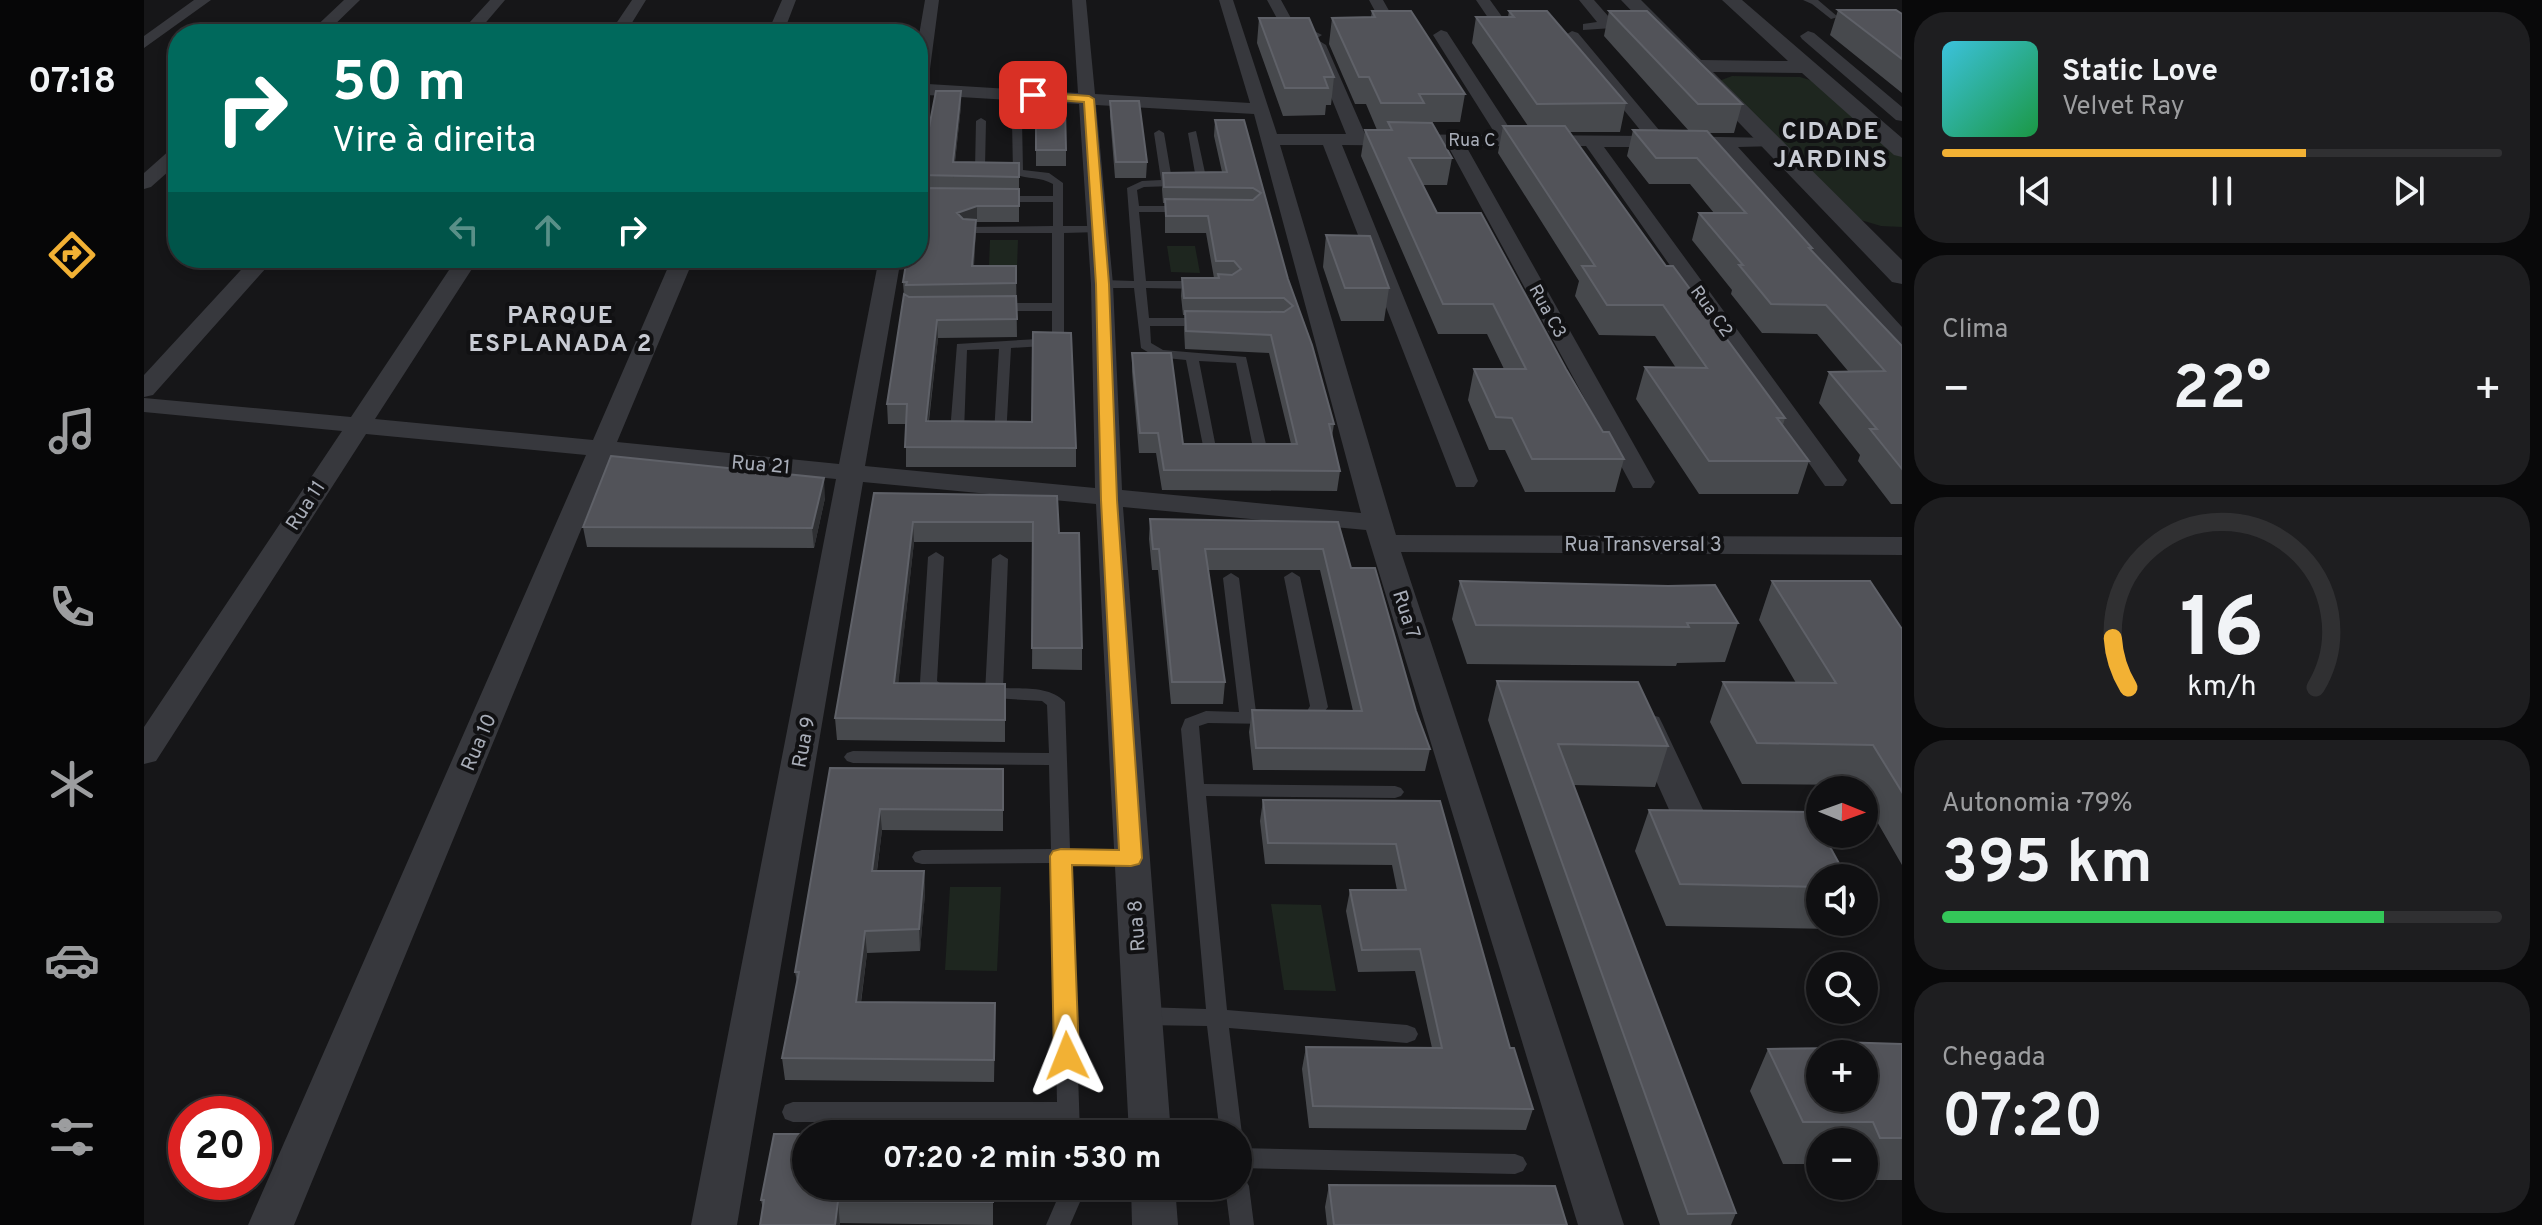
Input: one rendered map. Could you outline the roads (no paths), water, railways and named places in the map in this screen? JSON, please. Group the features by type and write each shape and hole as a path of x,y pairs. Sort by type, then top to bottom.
{"street":[{"path":"172,24 204,0"},
{"path":"327,24 353,0"},
{"path":"476,24 498,0"},
{"path":"623,24 639,0"},
{"path":"779,24 789,0"},
{"path":"928,26 932,0"},
{"name":"Rua 8","path":"1079,0 1099,229 1109,500 1149,1120"},
{"name":"Rua 7","path":"1226,0 1261,109 1381,533 1601,1225"},
{"path":"1274,0 1280,29 1314,35 1358,140"},
{"path":"1376,0 1388,23"},
{"path":"1483,0 1500,25"},
{"path":"1586,0 1608,25 1589,27"},
{"path":"1630,0 1902,276"},
{"path":"1731,0 1902,150"},
{"path":"151,40 168,27"},
{"path":"1441,35 1508,140"},
{"path":"1572,36 1659,141"},
{"path":"1808,36 1902,116"},
{"path":"1696,66 1811,67"},
{"path":"928,91 1261,109"},
{"name":"Rua C","path":"1269,139 1770,142"},
{"path":"1330,139 1465,481"},
{"name":"Rua C3","path":"1454,140 1642,482"},
{"name":"Rua C2","path":"1591,141 1834,480"},
{"path":"1723,142 1902,341"},
{"path":"144,183 168,162"},
{"path":"1864,237 1902,237"},
{"path":"144,390 255,268"},
{"name":"Rua 11","path":"144,753 461,268"},
{"name":"Rua 10","path":"271,1225 679,268"},
{"name":"Rua 9","path":"714,1225 888,268"},
{"name":"Rua 21","path":"144,405 853,473 1381,533"},
{"name":"Rua Transversal 3","path":"1381,533 1902,546"},
{"path":"1633,694 1688,814"},
{"path":"1154,1200 1155,1225"}],"lane":[{"path":"1807,0 1815,2 1834,17"},
{"path":"957,432 961,347 1053,339 1058,334 1058,183 1054,178 981,171 981,121"},
{"path":"1017,121 1018,173"},
{"path":"1159,133 1167,184"},
{"path":"1193,133 1202,182 1133,186 1145,345 1160,354 1242,360 1261,453"},
{"path":"982,199 1058,199"},
{"path":"1134,209 1193,209"},
{"path":"965,230 1099,229"},
{"path":"1102,284 1216,285"},
{"path":"984,307 1058,307"},
{"path":"1143,322 1220,323"},
{"path":"1001,434 1005,345"},
{"path":"1192,357 1210,453"},
{"path":"936,557 928,682 936,691 957,693"},
{"path":"1000,559 988,693 1045,696 1056,702 1069,1120"},
{"path":"1229,1120 1217,1018 1191,723 1206,717 1303,718 1317,712 1292,577"},
{"path":"1231,578 1248,717"},
{"path":"853,757 1059,759"},
{"path":"1196,790 1395,792"},
{"path":"922,857 1131,858"},
{"path":"1142,1016 1217,1018 1407,1034"},
{"path":"793,1112 994,1120"},
{"path":"1252,1158 1515,1164"},
{"path":"1058,1225 1069,1200"},
{"path":"1239,1200 1242,1225"}],"district":[{"name":"CIDADE JARDINS","path":"1831,145"},
{"name":"PARQUE ESPLANADA 2","path":"561,329"}]}
